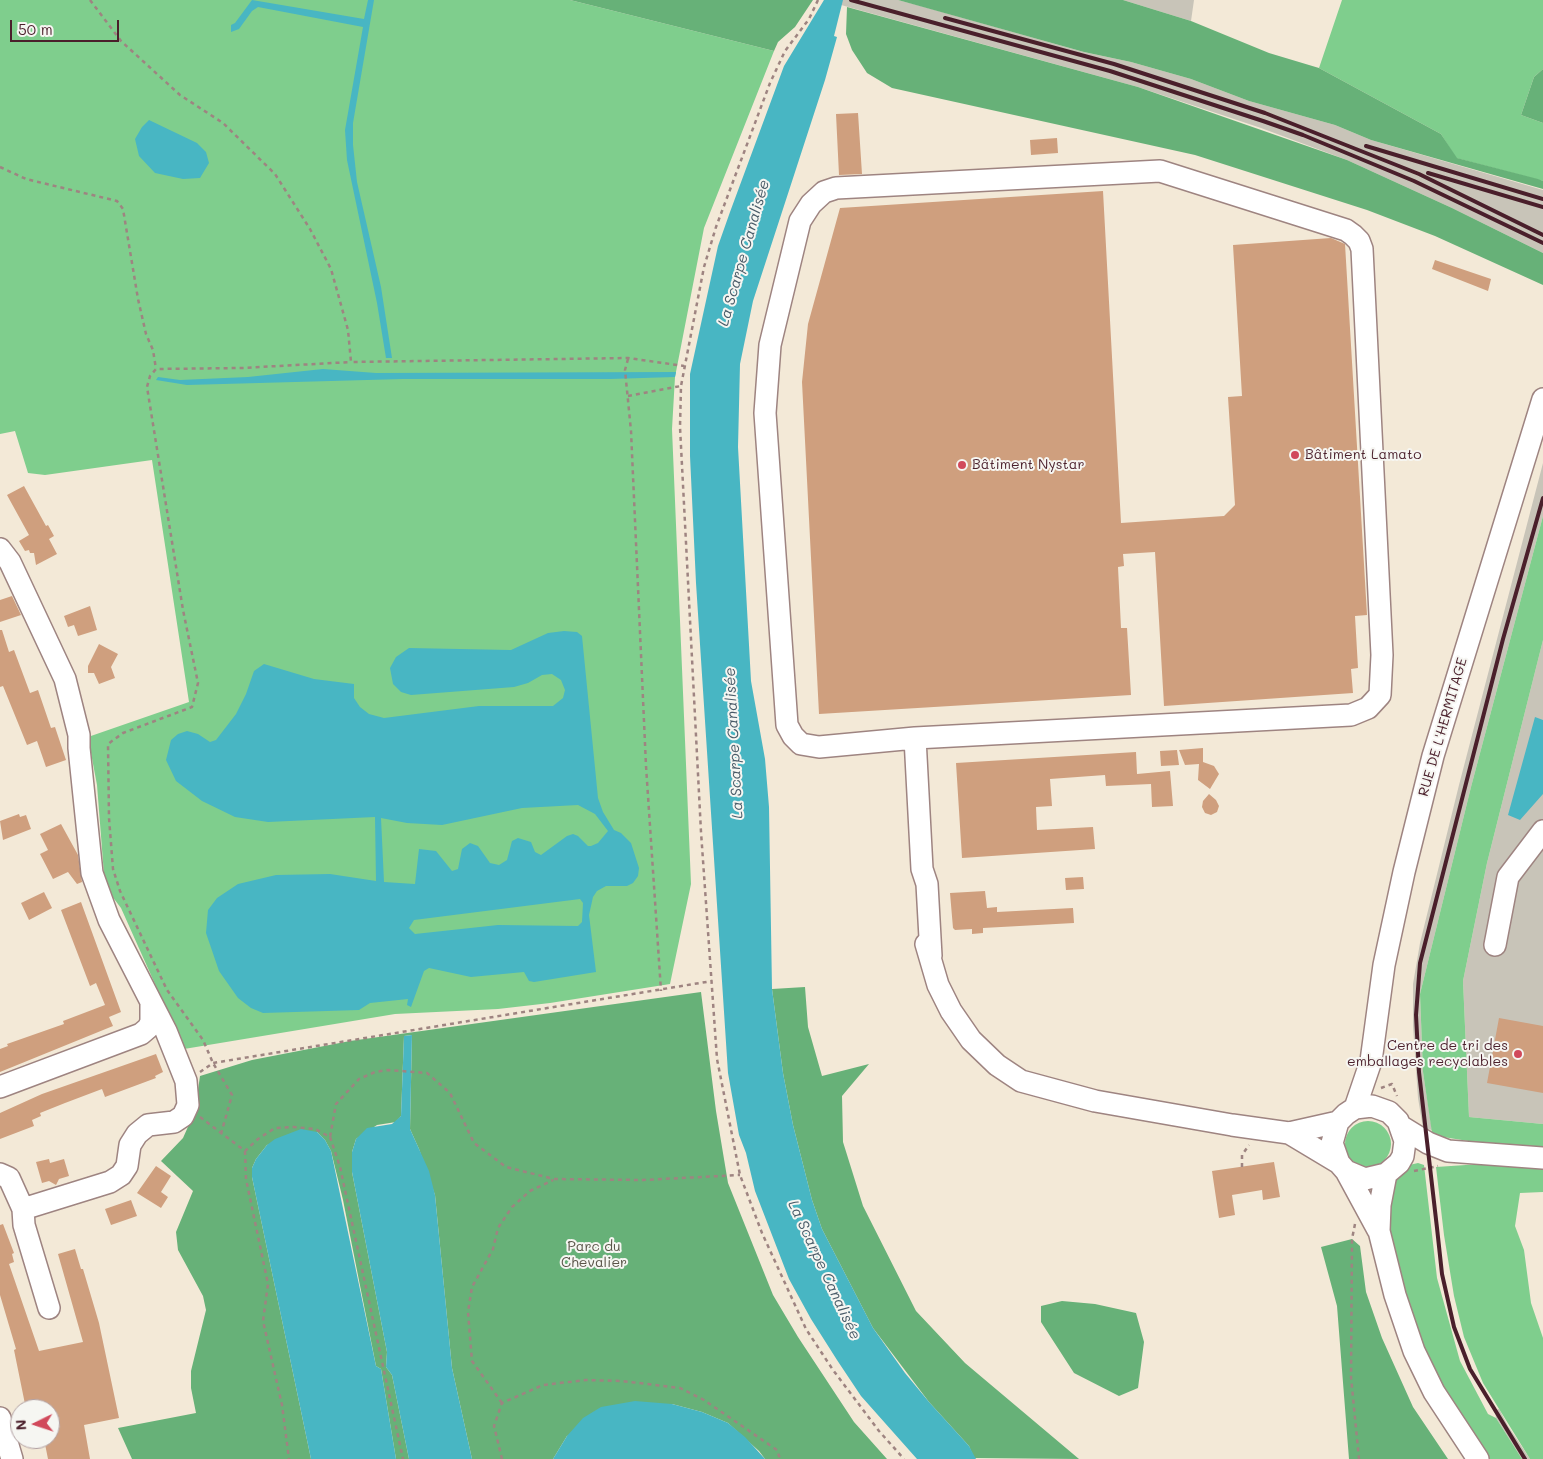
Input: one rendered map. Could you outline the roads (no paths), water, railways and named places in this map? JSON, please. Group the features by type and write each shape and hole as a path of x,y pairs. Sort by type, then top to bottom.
{"street":[{"path":"1160,171 1346,230 1353,235 1359,241 1362,249 1382,655 1380,695 1368,708 1351,715 915,738 819,747 801,744 793,736 787,725 765,413 770,345 800,221 812,204 824,192 836,188 1160,171"},
{"name":"RUE DE L'HERMITAGE","path":"1355,1108 1371,1061 1386,955 1404,872 1433,756 1543,399"},
{"path":"0,549 10,562 65,679 79,735 92,873 109,920 166,1031 186,1081 188,1105 183,1116 174,1122 148,1125 137,1134 130,1145 127,1166 121,1175 110,1182 23,1209"},
{"path":"915,738 922,868 927,884 931,956 938,984 947,1002 971,1040 996,1065 1021,1081 1096,1101 1289,1133 1338,1122 1355,1108 1372,1106 1395,1119 1428,1143 1448,1151 1543,1158"},
{"path":"1495,946 1508,877 1543,831"},
{"path":"0,1087 141,1034 148,1028 151,1022 151,1005"},
{"name":"RUE DE L'HERMITAGE","path":"1371,1061 1374,1080 1395,1119"},
{"path":"1378,1231 1380,1204 1392,1169 1404,1149 1395,1119"},
{"path":"1338,1122 1332,1142 1342,1167 1378,1231 1395,1295 1414,1351 1434,1392 1478,1459"},
{"path":"1289,1133 1342,1167 1366,1179 1448,1151"},
{"path":"0,1174 9,1178 23,1209 24,1225 49,1308"},
{"path":"0,1418 12,1459"}],"water":[{"path":"252,0 364,19 368,0 374,0 353,123 353,145 357,182 381,287 392,358 386,358 377,303 347,160 345,130 363,27 258,7 252,11 239,29 231,32 231,25 235,23"},
{"name":"La Scarpe Canalisée","path":"824,0 843,0 834,36 837,37 825,80 753,301 740,364 738,447 751,681 765,759 769,807 772,989 783,1073 793,1125 812,1200 822,1229 873,1328 905,1373 969,1446 976,1459 917,1459 861,1396 837,1360 789,1279 755,1191 746,1153 739,1135 728,1073 696,583 690,456 690,374 718,246 730,212 784,66"},
{"path":"149,120 197,143 206,152 209,163 200,178 183,179 155,173 139,156 135,139"},
{"path":"323,369 376,373 676,372 675,377 610,379 403,379 187,385 156,380 158,377 180,380 248,377"},
{"path":"577,632 582,636 598,798 603,812 614,830 621,833 631,843 639,868 638,876 633,883 627,886 606,886 597,891 593,897 589,915 596,972 534,982 529,981 524,972 471,977 429,968 424,971 411,1007 407,1005 408,999 370,1003 359,1010 263,1013 251,1008 238,998 219,971 206,933 208,910 217,898 238,884 276,875 330,874 376,881 375,817 268,822 235,817 202,801 176,781 166,760 171,740 178,734 187,731 198,734 210,742 216,740 236,714 246,694 254,671 264,664 314,679 354,684 354,698 360,707 369,714 384,718 479,706 553,706 563,698 565,690 561,680 552,674 542,675 528,683 514,687 411,695 401,692 393,684 390,668 396,657 409,648 511,650 548,633","holes":["578,805 595,814 608,831 598,843 588,846 578,836 573,834 567,836 541,855 535,852 531,842 518,838 512,841 507,860 499,865 490,863 478,846 470,843 462,849 458,869 452,871 436,851 419,849 415,884 384,882 381,818 407,823 442,825 522,808","580,899 583,903 582,922 578,926 498,925 415,934 409,928 414,920"]},
{"path":"1535,717 1543,720 1543,794 1520,820 1508,815"},
{"path":"412,1035 410,1129 429,1171 435,1195 452,1368 472,1459 409,1459 392,1375 386,1367 387,1352 352,1172 352,1152 356,1139 367,1128 392,1124 401,1116 404,1036"},
{"path":"301,1129 317,1132 325,1140 331,1151 376,1366 381,1369 396,1459 311,1459 252,1177 252,1168 256,1159 267,1145 275,1139"},
{"path":"635,1401 672,1404 702,1412 728,1423 745,1437 765,1459 553,1459 567,1436 583,1418 601,1407"}],"railway":[{"path":"851,0 1110,71 1303,135 1414,181 1543,243"},
{"path":"945,18 1114,64 1265,113 1419,174 1543,235"},
{"path":"1366,146 1543,199"},
{"path":"1428,173 1543,207"},
{"path":"1525,1459 1470,1369 1454,1327 1442,1274 1419,1072 1416,1015 1420,963 1503,639 1543,498"}],"place":[{"name":"Bâtiment Lamato","path":"1295,455"},
{"name":"Bâtiment Nystar","path":"962,465"},
{"name":"Centre de tri des emballages recyclables","path":"1518,1054"}],"park label":[{"name":"Parc du Chevalier","path":"594,1256"}]}
